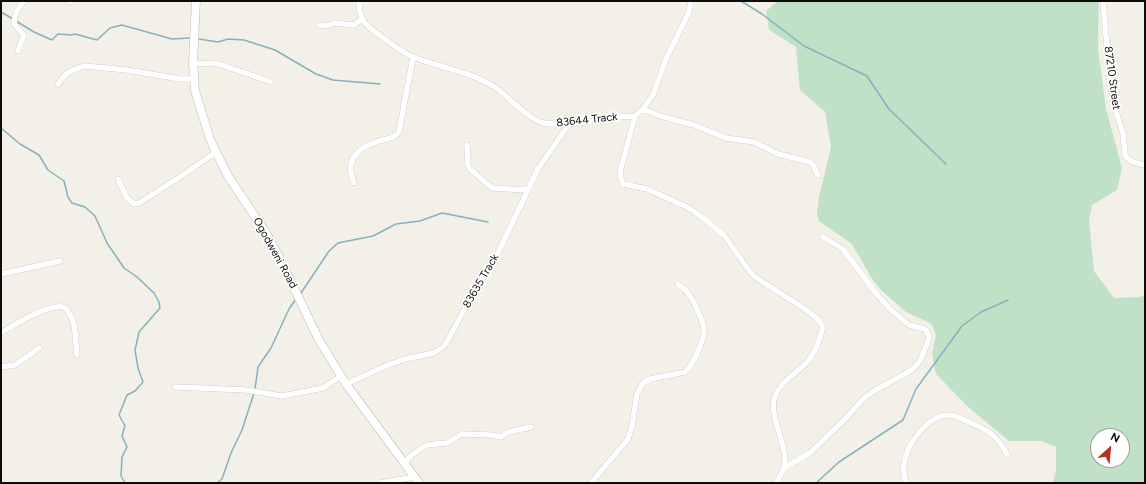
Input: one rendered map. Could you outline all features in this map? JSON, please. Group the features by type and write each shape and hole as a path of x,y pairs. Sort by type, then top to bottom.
{"street":[{"path":"18,51 24,35 14,24 14,20 18,9 24,1"},
{"name":"Ogodweni Road","path":"196,1 193,62 194,79 198,100 210,139 228,176 266,233 278,255 316,335 346,384 417,480"},
{"path":"319,25 326,26 334,23 354,25 362,19 359,1"},
{"path":"691,1 689,12 666,59 653,95 643,109 635,116 620,174 623,184 647,189 689,208 704,218 724,235 755,277 805,309 818,319 823,327 818,343 810,360 780,387 774,399 774,414 782,444 785,465 776,483"},
{"name":"87210 Street","path":"1103,1 1110,83 1113,101 1123,133 1125,154 1126,157 1133,162 1145,165"},
{"name":"83644 Track","path":"362,19 374,32 400,51 413,57 487,82 501,91 526,113 540,122 548,124 569,124 623,116 635,116"},
{"path":"354,183 351,176 351,166 355,156 366,146 395,136 399,132 413,57"},
{"path":"193,62 219,64 271,82"},
{"path":"58,84 67,74 84,66 127,70 180,79 194,79"},
{"path":"643,109 660,116 694,125 726,138 754,142 778,154 810,162 818,175"},
{"name":"83635 Track","path":"346,384 381,368 405,359 434,353 443,347 495,259 526,190 538,169 569,124"},
{"path":"467,145 468,166 488,185 496,189 526,190"},
{"path":"118,179 127,198 135,204 180,177 216,152"},
{"path":"784,468 810,453 864,398 912,370 920,361 929,339 928,333 925,329 909,325 891,310 879,297 844,249 824,237"},
{"path":"1,274 60,261"},
{"path":"591,483 628,439 631,431 635,402 640,387 643,383 650,379 685,372 700,348 704,334 703,324 689,293 678,284"},
{"path":"1,333 40,312 55,306 61,306 66,308 69,312 74,325 77,355"},
{"path":"1,367 15,366 39,348"},
{"path":"175,387 246,390 282,396 323,388 341,376"},
{"path":"906,483 904,472 907,452 919,431 937,418 951,415 989,432 999,441 1007,454"},
{"path":"404,463 413,454 428,445 447,443 462,434 491,435 501,437 508,432 531,427"},
{"path":"380,483 417,480"}],"green space":[{"path":"778,1 1099,1 1098,49 1106,109 1122,168 1117,190 1092,205 1089,220 1094,271 1114,298 1140,297 1145,295 1145,483 1053,483 1056,471 1056,447 1041,441 1009,441 967,406 936,374 932,353 936,335 930,323 906,312 882,291 872,279 852,244 819,221 817,214 819,197 831,147 825,112 800,90 796,47 769,30 766,11"}],"waterway":[{"path":"741,1 762,14 804,46 867,76 889,109 946,164"},
{"path":"1,12 13,19"},
{"path":"16,21 34,32 52,40 58,34 75,34 97,40 110,28 122,25 172,39 189,38"},
{"path":"199,39 218,42 228,39 244,40 275,50 316,74 333,80 380,84"},
{"path":"1,128 20,144 39,155 48,170 64,181 68,197 72,203 85,207 95,216 107,243 124,268 137,277 154,293 159,302 160,308 139,332 135,350 138,368 143,382 135,391 127,395 119,415 125,426 122,436 127,447 122,457 121,476 125,483"},
{"path":"301,293 329,251 338,243 373,236 396,224 420,221 442,213 488,222"},
{"path":"255,389 258,367 271,348 289,309 296,299"},
{"path":"816,483 839,462 903,420 916,389 962,326 981,312 1008,300"},
{"path":"217,483 222,479 231,453 242,430 254,393"}]}
